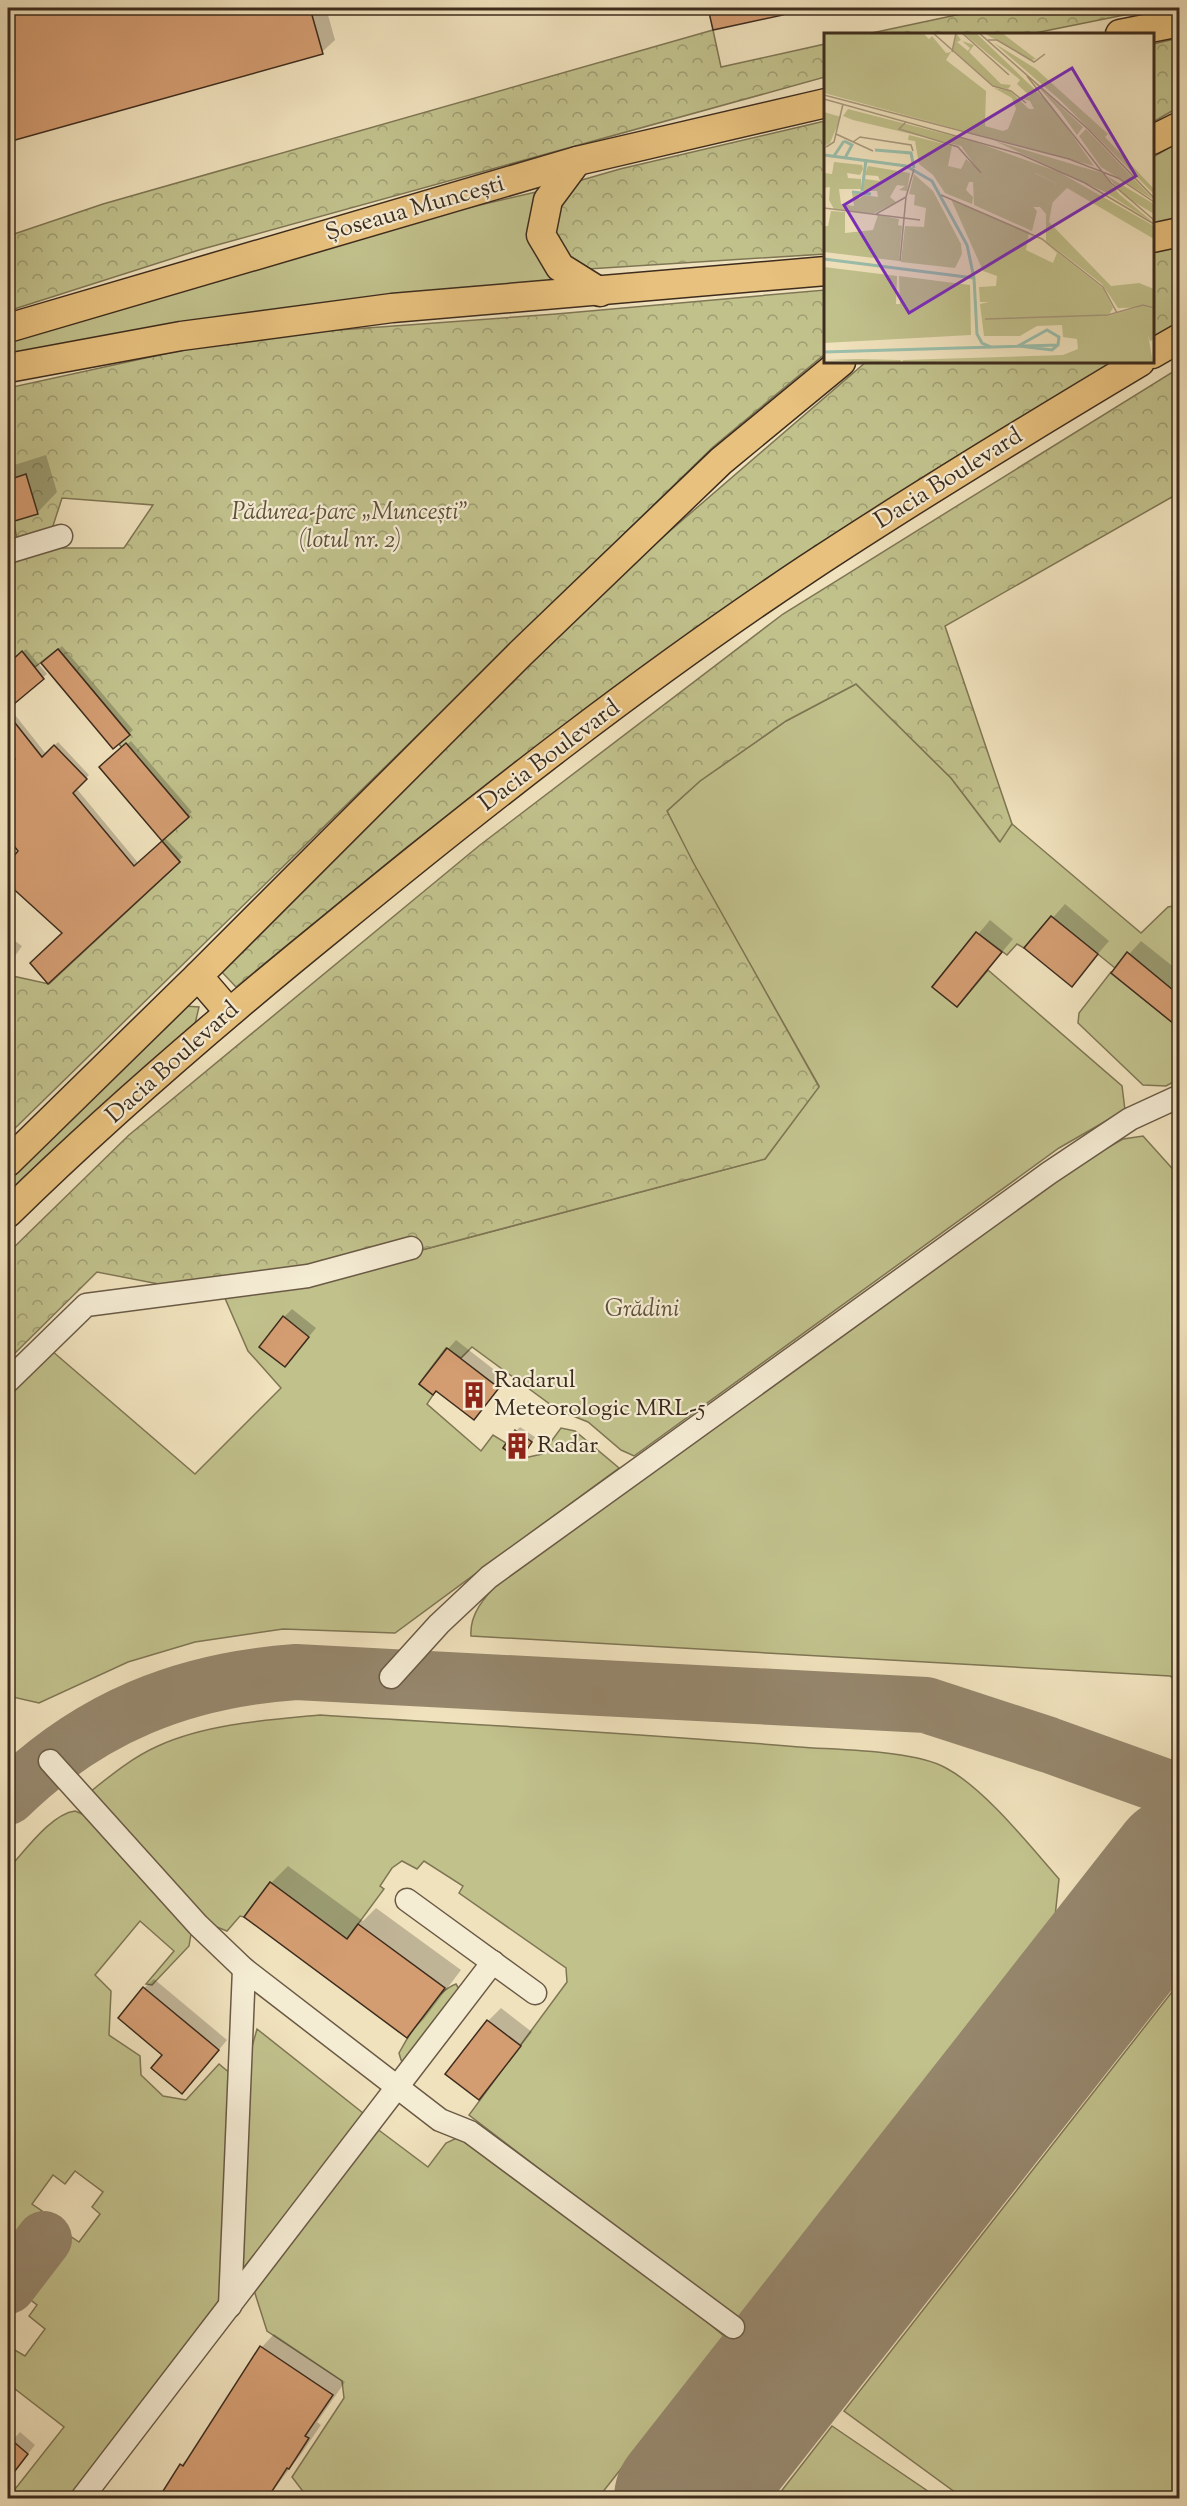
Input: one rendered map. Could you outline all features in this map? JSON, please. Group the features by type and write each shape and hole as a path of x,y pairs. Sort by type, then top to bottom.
{"main road":[{"path":"1125,33 1179,22"},
{"name":"Șoseaua Muncești","path":"8,328 577,161 824,103"},
{"path":"1154,139 1179,126"},
{"path":"577,161 548,200 541,235 560,267 600,292"},
{"path":"1154,238 1179,232"},
{"path":"8,368 181,336 381,310 824,271"},
{"path":"1154,353 1179,338"},
{"name":"Dacia Boulevard","path":"8,1161 198,976 513,660 705,477 840,363"},
{"name":"Dacia Boulevard","path":"8,1213 229,1012 446,834 648,682 804,571 995,448 1138,363"},
{"path":"198,976 229,1012"}],"lane":[{"path":"8,552 62,536"},
{"path":"391,1677 439,1624 498,1570 1049,1173 1130,1119 1179,1096"},
{"path":"8,1381 86,1305 308,1276 411,1248"},
{"path":"50,1761 198,1925 244,1969 440,2120 470,2132 733,2327"},
{"path":"407,1900 535,1993"},
{"path":"82,2499 493,1962"},
{"path":"230,2306 244,1969"}],"green space":[{"path":"989,8 1159,8 1035,33 872,33"},
{"path":"713,30 721,67 824,44 824,77 199,250 8,311 8,236 103,204"},
{"path":"1179,38 1179,107 1154,121 1154,44"},
{"path":"824,121 824,254 588,269 554,245 555,199 568,184 620,169"},
{"path":"1179,142 1179,222 1154,226 1154,156"},
{"path":"536,192 533,223 564,282 284,308 8,359 8,339 446,213"},
{"path":"1179,245 1179,324 1154,339 1154,251"},
{"name":"Pădurea-parc „Muncești” (lotul nr. 2)","path":"824,290 824,355 713,447 8,1135 8,975 49,984 180,862 162,841 189,817 142,762 131,759 119,744 130,735 58,649 35,667 22,652 12,660 8,655 8,561 46,548 124,548 153,505 62,498 51,532 18,542 13,521 26,475 8,480 8,388 196,347 298,333 556,314"},
{"path":"865,363 1116,363 610,692 407,847 236,987 220,970 621,573"},
{"path":"1179,368 1179,493 945,626 1012,824 1000,842 951,778 856,684 786,721 700,781 667,811 693,862 819,1087 765,1159 418,1251 169,1286 97,1272 8,1360 8,1253 129,1135 480,845 783,614"},
{"name":"Grădini","path":"856,684 951,778 999,841 1012,824 1141,933 1168,907 1179,905 1179,995 1127,952 1115,968 1051,916 1024,948 1017,944 1007,955 976,932 932,987 957,1007 988,970 1122,1086 1125,1110 1059,1148 634,1456 621,1450 588,1422 558,1410 472,1347 461,1358 446,1348 419,1384 433,1395 427,1404 481,1451 493,1435 506,1443 503,1448 520,1459 542,1454 561,1428 575,1431 619,1468 395,1633 283,1629 195,1642 128,1662 39,1703 8,1696 8,1394 52,1351 195,1474 281,1388 248,1351 224,1296 418,1251 765,1159 819,1086 692,862 667,811 700,781 786,721"},
{"path":"1111,972 1179,1028 1179,1079 1166,1086 1143,1085 1078,1023 1079,1013"},
{"path":"184,1006 199,1007 195,1024 8,1197 8,1179"},
{"path":"1143,1136 1179,1176 1179,1683 1170,1676 471,1636 473,1618 477,1610 505,1575 1043,1184 1123,1139"},
{"path":"320,1715 854,1750 896,1754 932,1762 961,1777 976,1789 1059,1879 1055,1917 740,2317 725,2311 469,2115 567,1982 566,1968 459,1893 463,1886 424,1861 417,1869 402,1861 392,1868 380,1886 384,1889 347,1939 270,1882 244,1917 240,1916 227,1931 204,1922 90,1792 140,1755 177,1739 237,1724"},
{"path":"75,1811 87,1816 192,1928 189,1946 152,1985 146,1984 174,1951 140,1921 95,1975 111,1991 109,2035 140,2056 141,2075 163,2096 186,2100 219,2064 231,2074 221,2293 216,2310 72,2498 8,2498 64,2427 15,2389 8,2398 8,2346 25,2356 45,2329 29,2316 37,2305 19,2291 53,2245 59,2250 70,2236 79,2242 100,2214 92,2207 103,2192 75,2171 65,2184 53,2175 32,2204 42,2211 30,2227 34,2231 8,2267 8,1869 48,1826"},
{"path":"1179,1983 1179,2498 963,2498 844,2411"},
{"path":"456,1984 459,1989 407,2064 401,2060 399,2053 424,2014 440,1995"},
{"path":"257,2029 363,2113 360,2123 243,2269 248,2061"},
{"path":"376,2128 428,2167 446,2143 459,2137 692,2309 725,2337 598,2498 308,2498 292,2477 344,2398 342,2381 267,2331 252,2284"},
{"path":"832,2426 938,2498 776,2498"}],"building":[{"path":"8,8 310,8 323,54 8,142"},
{"path":"708,8 782,8 783,15 713,30"},
{"path":"26,474 38,514 8,523 8,480"},
{"path":"58,649 130,735 113,749 41,663"},
{"path":"22,651 44,679 8,709 8,664"},
{"path":"8,714 42,757 54,745 87,779 73,793 134,866 162,841 180,862 48,984 30,963 62,933 8,884 8,863 18,851 8,838 8,766 15,759 8,750"},
{"path":"126,743 189,817 162,841 99,767"},
{"path":"1051,916 1098,954 1072,987 1024,948"},
{"path":"976,932 1002,952 957,1007 932,987"},
{"path":"1127,952 1179,995 1179,1028 1111,973"},
{"path":"283,1316 309,1337 285,1367 259,1347"},
{"path":"447,1348 499,1388 474,1420 436,1391 433,1395 419,1384"},
{"name":"Radar","path":"515,1430 532,1442 520,1460 503,1448"},
{"path":"270,1882 347,1939 358,1924 445,1988 407,2038 244,1917"},
{"path":"143,1987 219,2050 182,2094 151,2068 162,2055 118,2018"},
{"path":"487,2020 521,2046 479,2100 445,2074"},
{"path":"260,2346 333,2395 305,2436 309,2438 289,2469 287,2468 267,2499 158,2499 180,2464 183,2466"},
{"path":"8,2437 28,2454 8,2480"}],"taxiway":[{"path":"8,1797 39,1769 72,1745 105,1724 140,1708 177,1694 215,1684 255,1676 296,1672 926,1705 1049,1745 1180,1792"},
{"path":"8,2286 44,2239"}],"runway":[{"path":"684,2498 1180,1866"}],"place":[{"name":"Radarul Meteorologic MRL-5","path":"474,1395"},
{"name":"Radar","path":"517,1446"}]}
